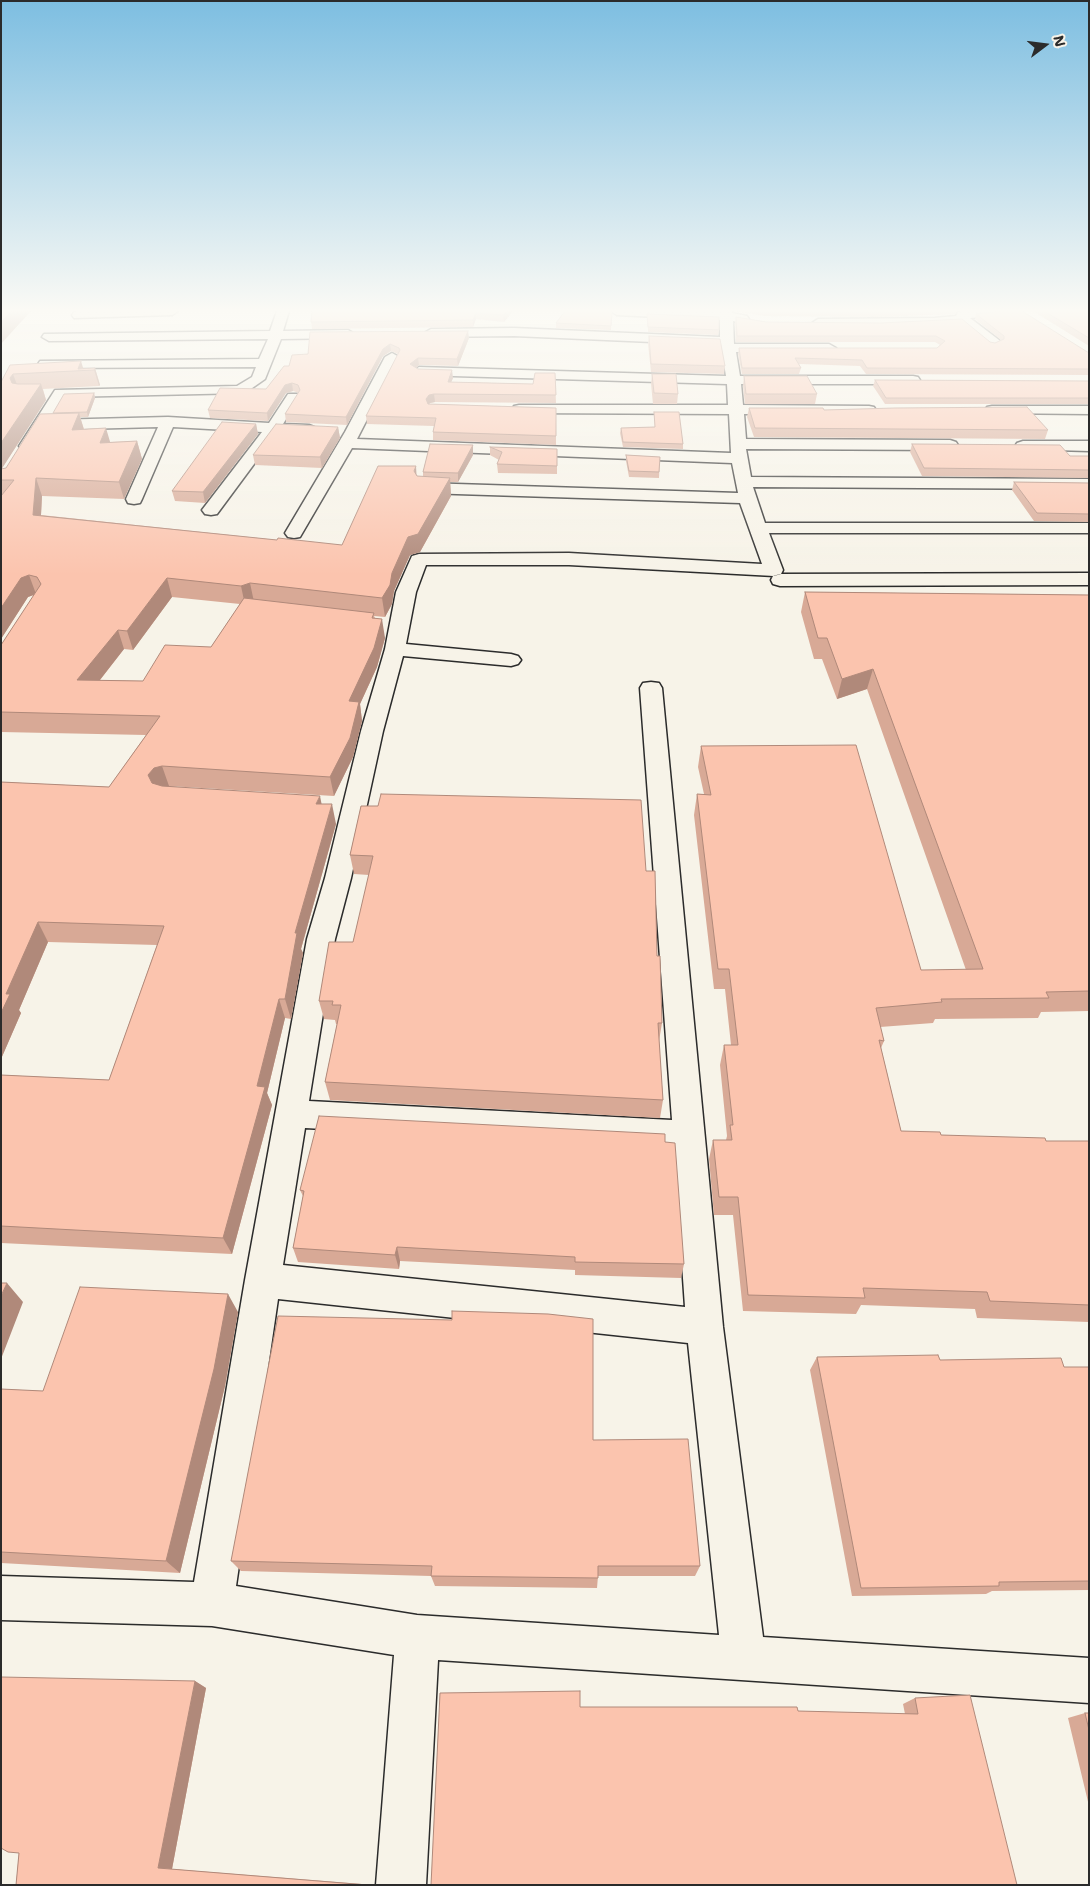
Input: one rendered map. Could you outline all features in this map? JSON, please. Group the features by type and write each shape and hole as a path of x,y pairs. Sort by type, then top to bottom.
{"street":[{"path":"20,457 56,399"},
{"path":"211,510 273,428 292,399"},
{"path":"294,533 340,434 363,399"},
{"path":"735,399 738,451 746,490 758,528 777,575 790,600"},
{"path":"505,409 885,410"},
{"path":"973,410 1089,410"},
{"path":"40,425 168,422 340,434 738,451 962,446"},
{"path":"134,499 168,422"},
{"path":"1010,446 1089,446"},
{"path":"425,488 746,490 1089,484"},
{"path":"758,528 1089,528"},
{"path":"212,1604 263,1280 345,807 372,731 391,634 419,560 569,559 777,575 1089,579"},
{"path":"391,634 511,660"},
{"path":"651,688 705,1327 744,1658"},
{"path":"291,1114 689,1135"},
{"path":"263,1280 705,1327"},
{"path":"1,1598 212,1604 417,1637 1089,1681"},
{"path":"401,1885 417,1637"}],"building":[{"path":"1,399 31,399 1,443"},
{"path":"61,399 92,399 87,412 53,413"},
{"path":"214,399 276,399 267,413 208,410"},
{"path":"294,399 356,399 346,417 285,414"},
{"path":"375,399 426,399 428,404 556,408 556,436 433,432 436,418 366,416"},
{"path":"1027,407 1048,430 755,428 749,408 823,408 824,410"},
{"path":"654,412 679,412 683,444 623,442 621,428 655,427"},
{"path":"79,413 72,430 106,428 100,443 137,441 119,482 36,478 33,515 342,545 378,466 416,466 414,471 417,476 450,478 418,534 408,537 392,573 390,585 382,598 250,583 241,586 167,578 127,631 118,630 77,680 143,681 165,645 211,647 244,598 374,613 372,618 382,619 374,648 349,701 359,702 350,738 330,777 162,766 154,768 148,775 152,783 162,786 320,796 316,804 332,804 295,933 297,933 285,999 279,999 257,1086 265,1087 223,1238 1,1226 1,1075 109,1080 164,926 38,922 6,994 10,994 1,1013 1,782 109,787 160,716 1,712 1,645 41,584 37,577 29,575 21,578 1,608 1,496 14,480 1,480 1,469 6,468 40,414"},
{"path":"222,422 256,424 203,492 172,491"},
{"path":"276,424 338,427 320,457 253,455"},
{"path":"430,444 473,445 458,473 423,472"},
{"path":"912,444 1060,445 1070,456 1089,456 1089,470 924,468"},
{"path":"490,447 557,449 557,466 497,464 502,452"},
{"path":"626,455 660,457 659,472 629,471"},
{"path":"1014,482 1089,483 1089,514 1037,513"},
{"path":"805,592 1089,595 1089,991 1046,992 1049,998 941,999 942,1002 876,1008 884,1041 879,1040 901,1131 940,1132 941,1135 1045,1138 1046,1141 1089,1141 1089,1305 990,1301 987,1292 863,1288 865,1298 748,1295 738,1197 719,1197 713,1140 732,1140 730,1125 733,1125 724,1045 738,1045 729,969 718,969 697,794 711,795 701,746 856,745 921,970 983,969 873,669 842,679 827,638 818,638"},
{"path":"381,794 641,800 646,871 655,871 657,956 660,956 662,1023 658,1023 663,1100 325,1082 341,1005 332,1005 333,1001 319,1001 329,942 353,942 373,856 350,855 361,806 378,806"},
{"path":"319,1116 665,1134 665,1142 675,1143 684,1264 575,1262 575,1257 397,1247 395,1255 293,1248 304,1191 300,1190"},
{"path":"1,1283 7,1283 1,1296"},
{"path":"80,1287 228,1294 214,1369 166,1561 1,1552 1,1389 43,1391"},
{"path":"452,1311 548,1314 593,1319 593,1440 688,1439 700,1566 598,1566 598,1578 431,1576 432,1566 231,1561 278,1316 452,1320"},
{"path":"938,1355 940,1360 1061,1358 1064,1367 1089,1367 1089,1581 999,1582 999,1586 861,1588 817,1357"},
{"path":"1,1677 195,1681 158,1868 368,1885 16,1885 19,1853 8,1852 1,1848"},
{"path":"580,1691 580,1707 797,1707 798,1711 918,1714 915,1698 970,1695 1017,1885 431,1885 440,1693"},
{"path":"1085,1713 1089,1713 1089,1730"}]}
